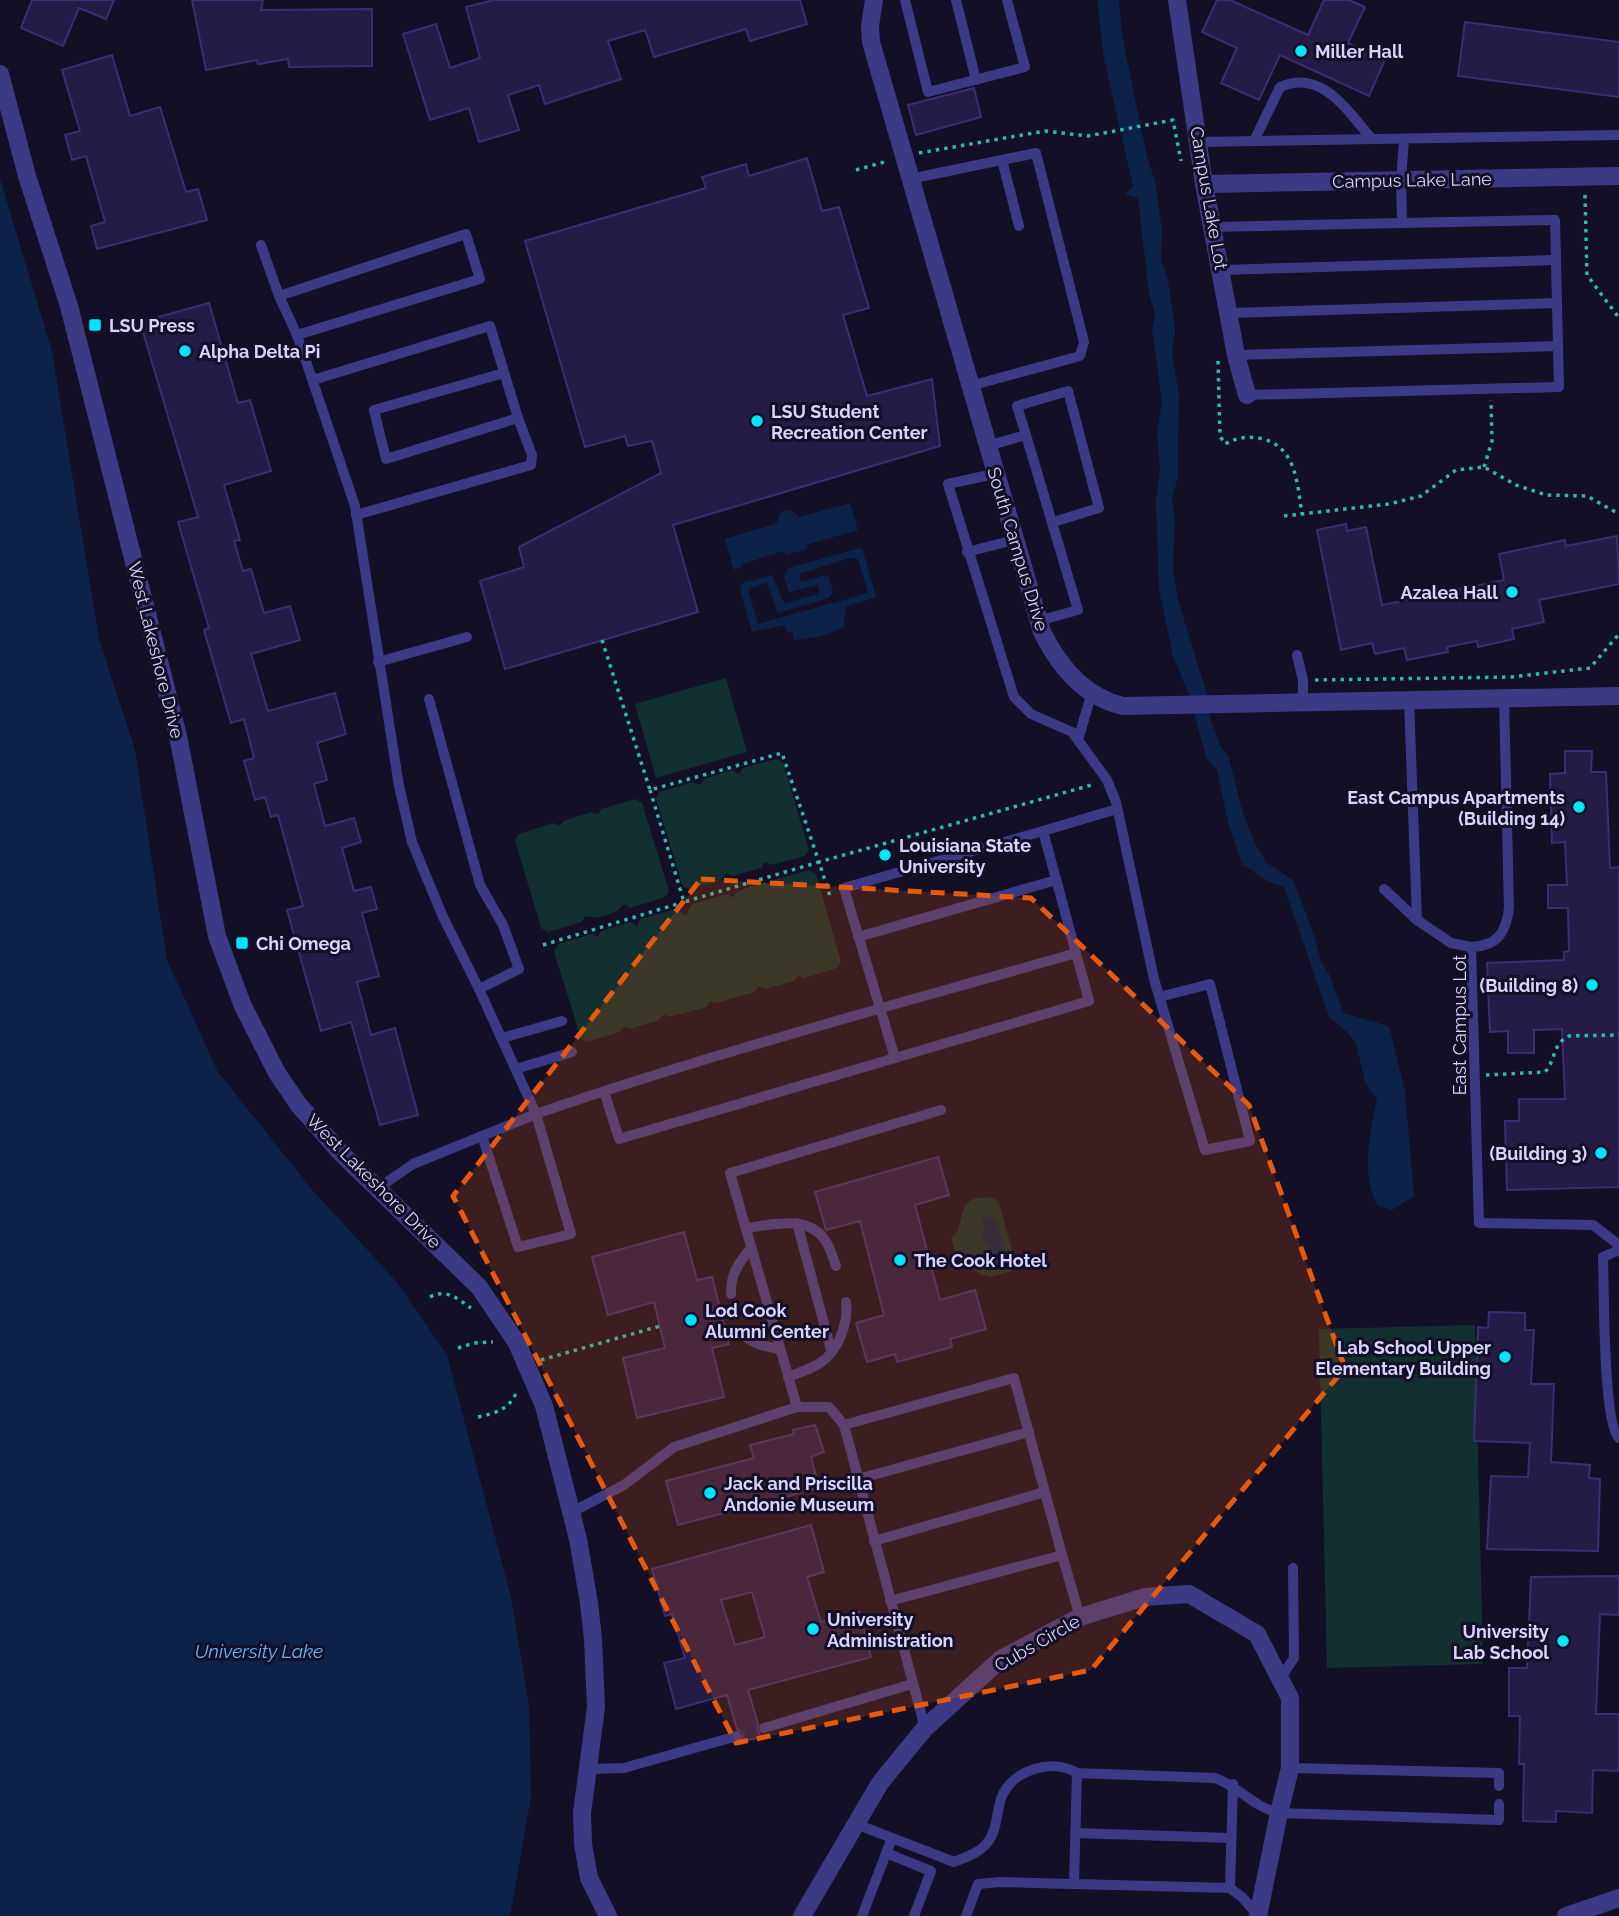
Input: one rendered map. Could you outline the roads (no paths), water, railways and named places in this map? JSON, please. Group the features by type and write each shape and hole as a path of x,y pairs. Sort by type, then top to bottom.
{"street":[{"name":"South Campus Drive","path":"874,0 870,26 871,42 994,474 1038,621 1055,659 1068,673 1112,704 1151,707 1619,696"},
{"name":"Campus Lake Lot","path":"1177,0 1204,184 1236,355 1247,396"},
{"name":"West Lakeshore Drive","path":"0,74 27,176 69,306 178,736 217,936 255,1032 277,1073 298,1104 340,1152 479,1287 506,1324 532,1374 544,1406 572,1513 587,1590 593,1639 596,1707 582,1813 583,1844 589,1878 608,1916"},
{"name":"Campus Lake Lane","path":"1204,184 1619,176"},
{"name":"Cubs Circle","path":"802,1916 880,1783 925,1728 1001,1659 1080,1617 1145,1597 1189,1594 1257,1634 1290,1698 1290,1768 1258,1916"},
{"path":"1566,1916 1619,1898"}],"lane":[{"path":"905,0 928,92 1025,67 1007,0"},
{"path":"956,0 976,80"},
{"path":"1254,141 1280,87 1292,81 1311,83 1327,89 1372,139"},
{"path":"1198,142 1619,135"},
{"path":"1402,223 1404,139"},
{"path":"909,179 1036,153 1084,342 1080,356 970,386"},
{"path":"1002,160 1019,226"},
{"path":"1212,227 1555,220 1559,387 1247,396"},
{"path":"279,296 466,234 480,279 297,335"},
{"path":"261,245 313,380 356,515 399,786 412,842 443,918 536,1114 571,1234 517,1247 482,1136"},
{"path":"1221,270 1556,260"},
{"path":"1229,313 1557,303"},
{"path":"313,380 490,326 532,455 531,465 356,515"},
{"path":"1236,355 1558,346"},
{"path":"504,373 374,410 386,459 518,418"},
{"path":"1038,621 1078,610 1017,406 1068,391 1099,508 1053,522"},
{"path":"986,446 1026,435"},
{"path":"994,474 948,484 1014,697 1031,714 1072,732 1107,780 1117,810 1159,997 1205,1150 1250,1141 1210,984 1159,997"},
{"path":"967,552 1014,540"},
{"path":"378,662 467,637"},
{"path":"1297,655 1303,680 1303,702"},
{"path":"1078,740 1092,692"},
{"name":"East Campus Lot","path":"1504,698 1509,908 1507,925 1498,937 1489,943 1471,947 1479,1223 1593,1224 1619,1245"},
{"path":"429,699 480,885 503,925 519,969 479,989"},
{"path":"1409,700 1417,920"},
{"path":"895,1058 844,888 1117,810"},
{"path":"604,1091 619,1139 1089,1001 1042,831"},
{"path":"858,937 1056,880"},
{"path":"1384,889 1417,920 1451,943 1471,947"},
{"path":"377,1189 413,1164 536,1114 604,1091 1076,953"},
{"path":"502,1038 562,1021"},
{"path":"516,1069 572,1052"},
{"path":"797,1407 730,1173 941,1110"},
{"path":"746,1228 797,1223 811,1226 825,1240 836,1266"},
{"path":"797,1223 831,1350"},
{"path":"731,1294 731,1282 738,1264 751,1248"},
{"path":"1619,1250 1603,1257 1609,1407 1614,1434 1619,1438"},
{"path":"788,1377 822,1363 846,1327 846,1302"},
{"path":"739,1330 746,1339 761,1346 780,1349"},
{"path":"844,1425 1014,1378 1080,1617"},
{"path":"572,1513 624,1485 674,1447 797,1407 829,1407 844,1425 925,1728"},
{"path":"858,1479 1029,1432"},
{"path":"874,1541 1045,1492"},
{"path":"890,1601 1062,1555"},
{"path":"1280,1679 1294,1658 1293,1569"},
{"path":"764,1728 912,1684"},
{"path":"588,1769 624,1768 737,1736"},
{"path":"856,1824 954,1861 971,1856 987,1844 993,1832 1002,1795 1009,1785 1030,1770 1051,1765 1067,1767 1077,1773 1215,1778 1233,1784 1264,1809 1279,1813 1499,1820 1499,1804"},
{"path":"1290,1768 1500,1773 1499,1786"},
{"path":"1074,1884 1077,1773"},
{"path":"1230,1888 1233,1784"},
{"path":"1075,1833 1231,1838"},
{"path":"862,1916 892,1838"},
{"path":"886,1853 931,1871 914,1916"},
{"path":"966,1916 978,1884 1002,1882 1230,1888 1243,1898 1258,1916"}],"water":[{"path":"1097,0 1119,0 1122,35 1147,157 1155,181 1162,230 1161,260 1168,280 1175,331 1172,352 1179,394 1178,477 1172,498 1175,520 1173,568 1178,600 1206,691 1211,720 1220,745 1229,758 1242,810 1254,842 1266,862 1293,880 1313,932 1321,962 1329,974 1343,1013 1389,1026 1405,1091 1414,1196 1392,1210 1378,1206 1369,1181 1368,1154 1377,1099 1365,1082 1356,1044 1348,1033 1329,1017 1284,887 1271,883 1242,864 1228,822 1217,770 1206,757 1189,695 1173,656 1159,590 1156,501 1160,471 1157,433 1162,402 1152,329 1155,315 1149,293 1138,198 1125,194 1133,186 1104,59"},
{"name":"University Lake","path":"0,179 52,351 99,639 135,750 167,960 218,1072 314,1192 396,1281 447,1355 511,1597 529,1705 531,1797 510,1916 0,1916"},
{"path":"850,503 858,530 806,545 807,549 786,555 784,551 742,564 742,567 734,570 725,539 777,523 784,510 792,511 799,517"},
{"path":"860,548 863,550 876,597 845,607 845,626 821,636 794,640 792,632 787,633 784,625 752,632 740,590 742,583 772,575 784,603 818,594 818,585 789,592 784,578 789,568","holes":["850,558 858,559 868,593 758,624 750,588 767,583 778,613 829,598 833,592 829,577 825,575 801,582 799,574"]},
{"path":"985,1216 996,1218 1005,1249 1000,1251 997,1258 992,1257 989,1245 983,1242 982,1235 985,1230 982,1219"}],"place":[{"name":"Miller Hall","path":"1301,51"},
{"name":"LSU Press","path":"95,325"},
{"name":"Alpha Delta Pi","path":"185,351"},
{"name":"LSU Student Recreation Center","path":"757,421"},
{"name":"Azalea Hall","path":"1512,592"},
{"name":"East Campus Apartments (Building 14)","path":"1579,807"},
{"name":"Louisiana State University","path":"885,855"},
{"name":"Chi Omega","path":"242,943"},
{"name":"(Building 8)","path":"1592,985"},
{"name":"(Building 3)","path":"1601,1153"},
{"name":"The Cook Hotel","path":"900,1260"},
{"name":"Lod Cook Alumni Center","path":"691,1320"},
{"name":"Lab School Upper Elementary Building","path":"1505,1357"},
{"name":"Jack and Priscilla Andonie Museum","path":"710,1493"},
{"name":"University Administration","path":"813,1629"},
{"name":"University Lab School","path":"1563,1641"}]}
